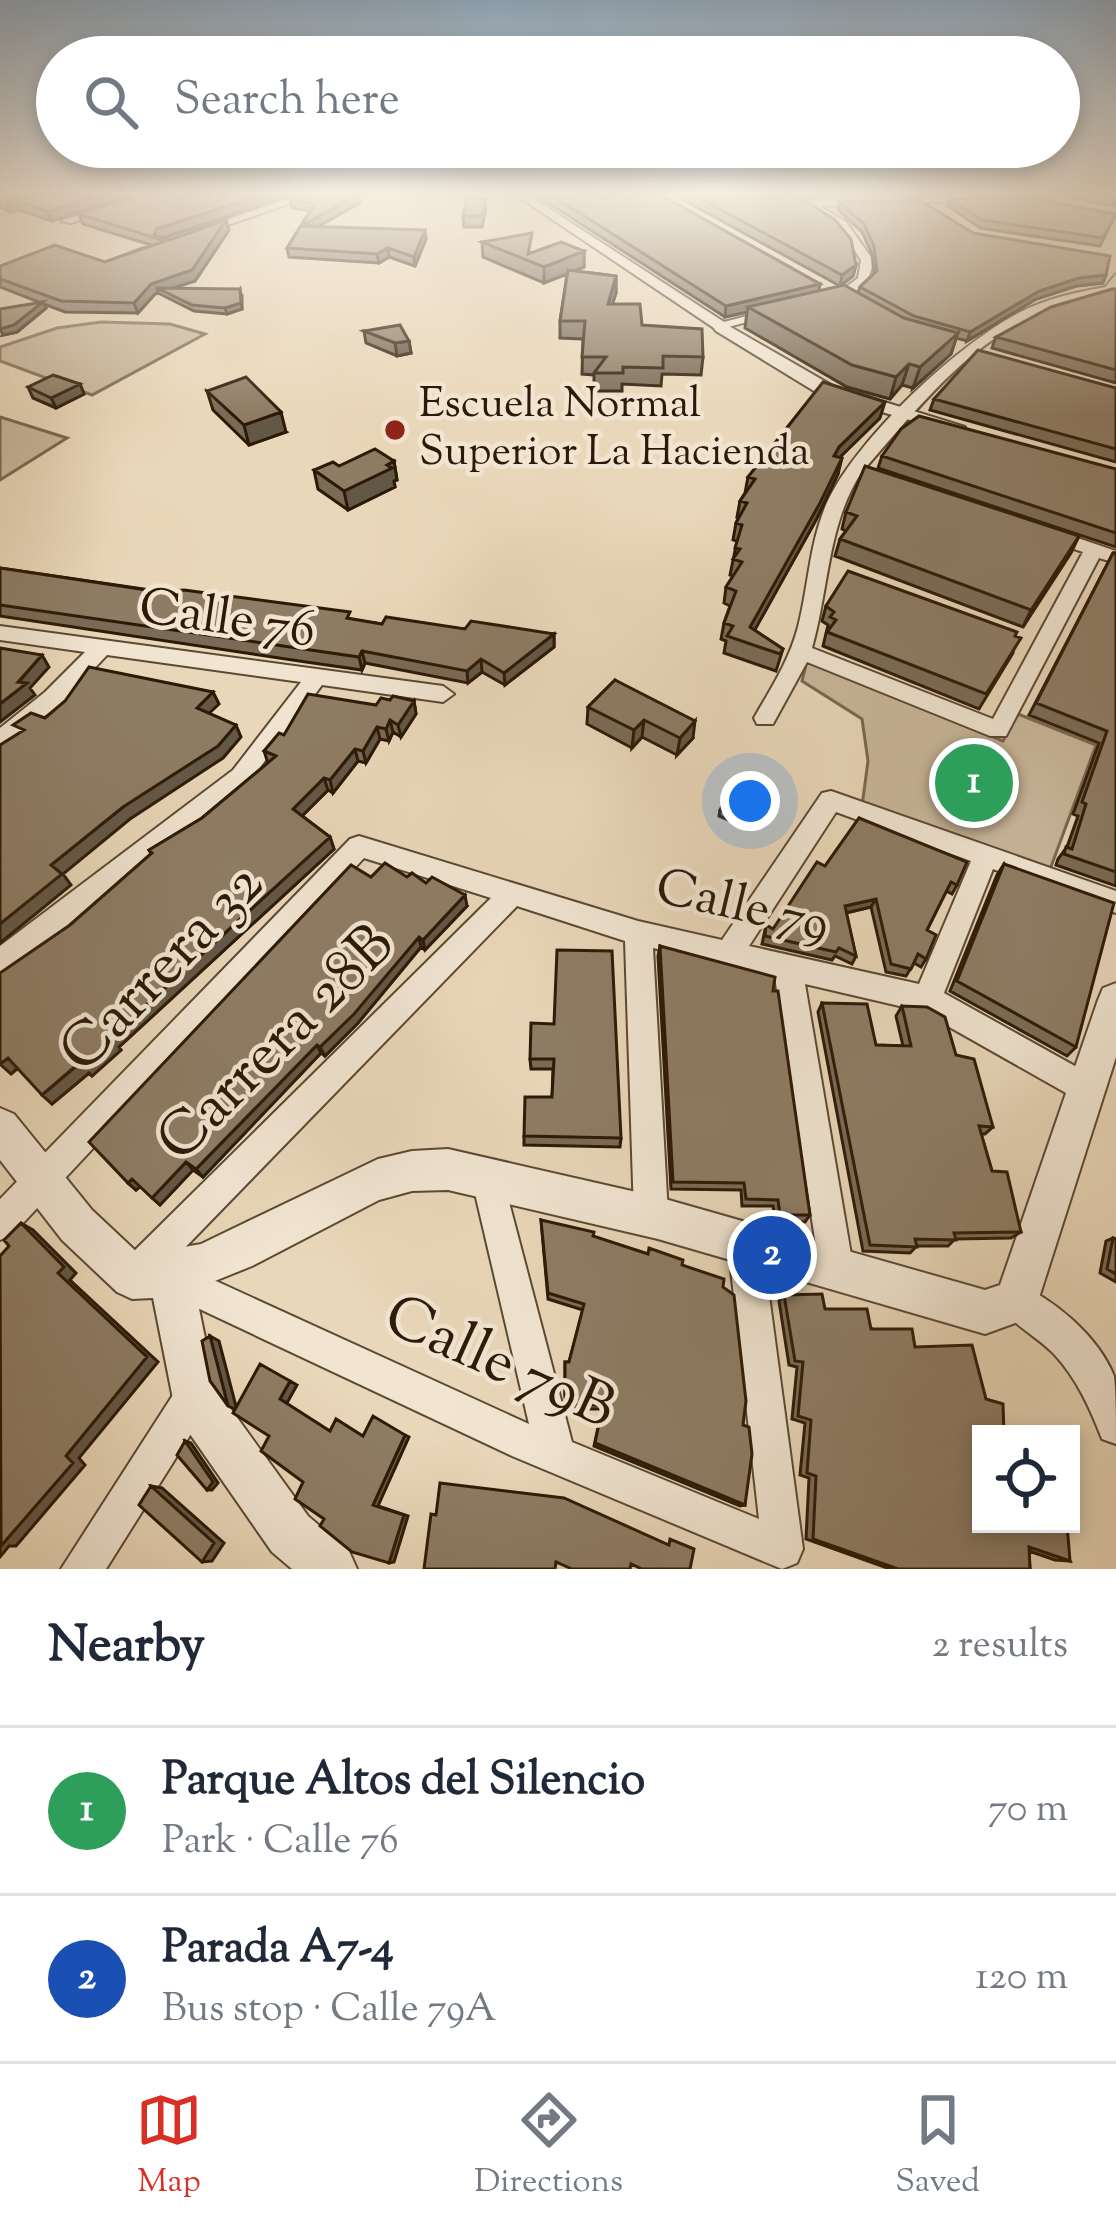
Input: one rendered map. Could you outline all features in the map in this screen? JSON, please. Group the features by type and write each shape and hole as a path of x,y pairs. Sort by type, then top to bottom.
{"street":[{"path":"629,266 822,388 969,431"},
{"path":"722,327 840,297 864,279 866,266"},
{"path":"819,285 856,306"},
{"path":"765,718 801,651 839,490 854,470 962,352 1082,292 1114,287"},
{"path":"941,345 984,358"},
{"path":"854,470 876,478"},
{"path":"801,651 998,730 1042,646 1105,553 1029,527"},
{"path":"818,564 840,572"},
{"name":"Calle 76","path":"0,633 443,694"},
{"path":"1019,638 1042,646"},
{"path":"0,740 53,698 100,649"},
{"path":"0,962 241,776 316,678"},
{"path":"728,956 831,800 1116,902"},
{"name":"Calle 79","path":"359,846 509,897 638,933 927,999 1088,1091"},
{"name":"Carrera 32","path":"0,1223 359,846"},
{"path":"927,999 986,855"},
{"name":"Carrera 28B","path":"151,1278 509,897"},
{"path":"638,933 651,1214"},
{"path":"788,970 837,1272"},
{"path":"1016,1301 1113,1018"},
{"path":"0,1128 42,1174 77,1225 151,1278 193,1397 290,1534 331,1569"},
{"path":"151,1278 409,1172 445,1170 651,1214 962,1309 985,1312 1016,1301"},
{"path":"487,1176 556,1455"},
{"name":"Calle 79B","path":"151,1278 783,1549 745,1243"},
{"path":"1016,1301 1047,1320 1078,1349 1104,1391 1116,1425"},
{"path":"82,1569 193,1397"}],"shaded area":[{"path":"101,322 170,324 205,334 92,395 0,361 0,347 57,328"},
{"path":"0,417 67,438 0,480"},
{"path":"807,661 1003,741 1018,714 1096,745 1049,872 862,806 868,761 862,719 802,681"}],"building":[{"path":"0,266 195,266 151,284 134,303 61,301 0,279"},
{"path":"663,266 788,266 820,284 726,306"},
{"path":"826,266 854,266 842,275"},
{"path":"876,266 1108,266 1106,275 1039,291 970,332 914,316 860,287"},
{"path":"568,270 616,276 608,304 640,304 642,325 702,329 703,357 663,356 663,368 623,367 623,373 594,373 606,357 582,357 585,321 560,321"},
{"path":"844,285 904,318 958,333 920,367 909,364 896,377 852,365 748,307"},
{"path":"157,288 240,289 241,303 225,308 192,305"},
{"path":"1116,289 1116,370 996,337 1051,307"},
{"path":"43,302 14,325 0,329 0,309"},
{"path":"400,325 409,341 395,343 364,331"},
{"path":"978,350 1116,388 1116,449 934,399"},
{"path":"53,375 80,384 51,398 28,387"},
{"path":"246,377 281,412 244,425 207,391"},
{"path":"823,382 885,402 839,447 834,456 842,458 820,503 750,627 783,649 780,654 727,636 733,626 724,623 736,591 726,587 742,562 733,559 740,549 735,548 742,525 736,523 747,503 740,501 755,479 748,477"},
{"path":"919,416 1116,469 1116,533 882,456 901,429"},
{"path":"375,449 394,461 387,465 392,468 344,491 314,470 333,462 339,466"},
{"path":"865,466 1079,536 1031,610 840,539 857,516 846,512"},
{"path":"1113,553 1116,872 1064,854 1066,847 1072,849 1086,804 1082,802 1107,731 1036,703"},
{"path":"0,568 160,592 184,590 350,612 347,618 382,624 386,617 465,629 471,621 554,634 504,673 481,659 467,671 362,651 359,657 0,605"},
{"path":"848,571 1017,632 1015,636 1021,638 986,694 827,632 836,620 826,606"},
{"path":"0,648 42,655 18,682 27,683 0,704"},
{"path":"89,667 213,692 197,708 236,725 218,746 123,807 51,865 62,874 0,924 0,745 24,730 13,725 31,713 45,718 65,701"},
{"path":"615,680 695,721 680,738 644,720 634,730 588,707"},
{"path":"308,694 376,705 381,698 393,696 414,701 398,725 390,720 386,729 377,727 363,751 355,749 330,780 324,778 293,809 330,837 110,1038 113,1041 42,1095 8,1058 0,1064 0,973 70,925 152,853 149,850 202,818 276,756 264,751 279,733 284,735"},
{"path":"730,791 749,799 739,818 720,810"},
{"path":"859,818 967,862 957,885 951,882 927,930 936,935 926,959 918,954 911,969 891,964 876,899 845,906 856,956 839,948 836,952 765,936 766,925 773,929 817,862 825,866"},
{"path":"385,863 407,877 412,873 426,883 432,877 465,895 423,940 419,937 354,1014 317,1045 196,1169 186,1162 152,1198 132,1179 128,1183 89,1142 351,865 371,877"},
{"path":"1004,864 1114,903 1076,1047 957,981"},
{"path":"660,946 775,977 773,991 778,991 810,1215 780,1215 778,1200 746,1199 744,1183 673,1182"},
{"path":"557,950 612,951 621,1138 524,1136 525,1097 552,1097 554,1059 530,1059 531,1023 554,1024"},
{"path":"822,1003 867,1004 876,1045 911,1046 902,1006 927,1007 945,1017 956,1055 974,1059 993,1127 979,1126 992,1171 1007,1172 1021,1232 954,1233 956,1240 915,1239 917,1247 870,1245"},
{"path":"541,1220 594,1232 593,1236 648,1254 649,1248 724,1279 723,1287 734,1295 746,1401 743,1425 749,1427 752,1454 745,1505 595,1443 603,1405 568,1405 565,1395 565,1362 569,1362 584,1304 548,1293"},
{"path":"21,1223 64,1267 58,1273 147,1357 66,1456 73,1463 1,1546 0,1256 9,1246 4,1240"},
{"path":"1116,1239 1116,1274 1107,1269"},
{"path":"822,1294 825,1309 867,1309 871,1329 912,1329 915,1347 972,1345 986,1399 1003,1404 1004,1425 972,1425 972,1533 1068,1533 1070,1561 1029,1547 1030,1569 898,1569 813,1539 816,1476 807,1473 811,1420 798,1416 803,1362 795,1361 784,1295"},
{"path":"210,1336 228,1406 210,1381 202,1341"},
{"path":"260,1364 290,1381 280,1399 330,1431 336,1419 363,1436 373,1416 405,1435 373,1505 404,1515 389,1563 352,1552 320,1526 324,1519 295,1499 303,1482 261,1451 269,1436 233,1413"},
{"path":"185,1441 213,1482 207,1490 177,1455"},
{"path":"440,1483 564,1498 669,1545 670,1539 694,1549 690,1569 642,1569 631,1564 630,1569 572,1569 556,1562 555,1569 424,1569"},
{"path":"151,1486 214,1543 202,1562 139,1505"}],"place":[{"name":"Escuela Normal Superior La Hacienda","path":"395,430"},
{"name":"Parque Altos del Silencio","path":"974,783"},
{"name":"Parada A7-4","path":"772,1255"}]}
